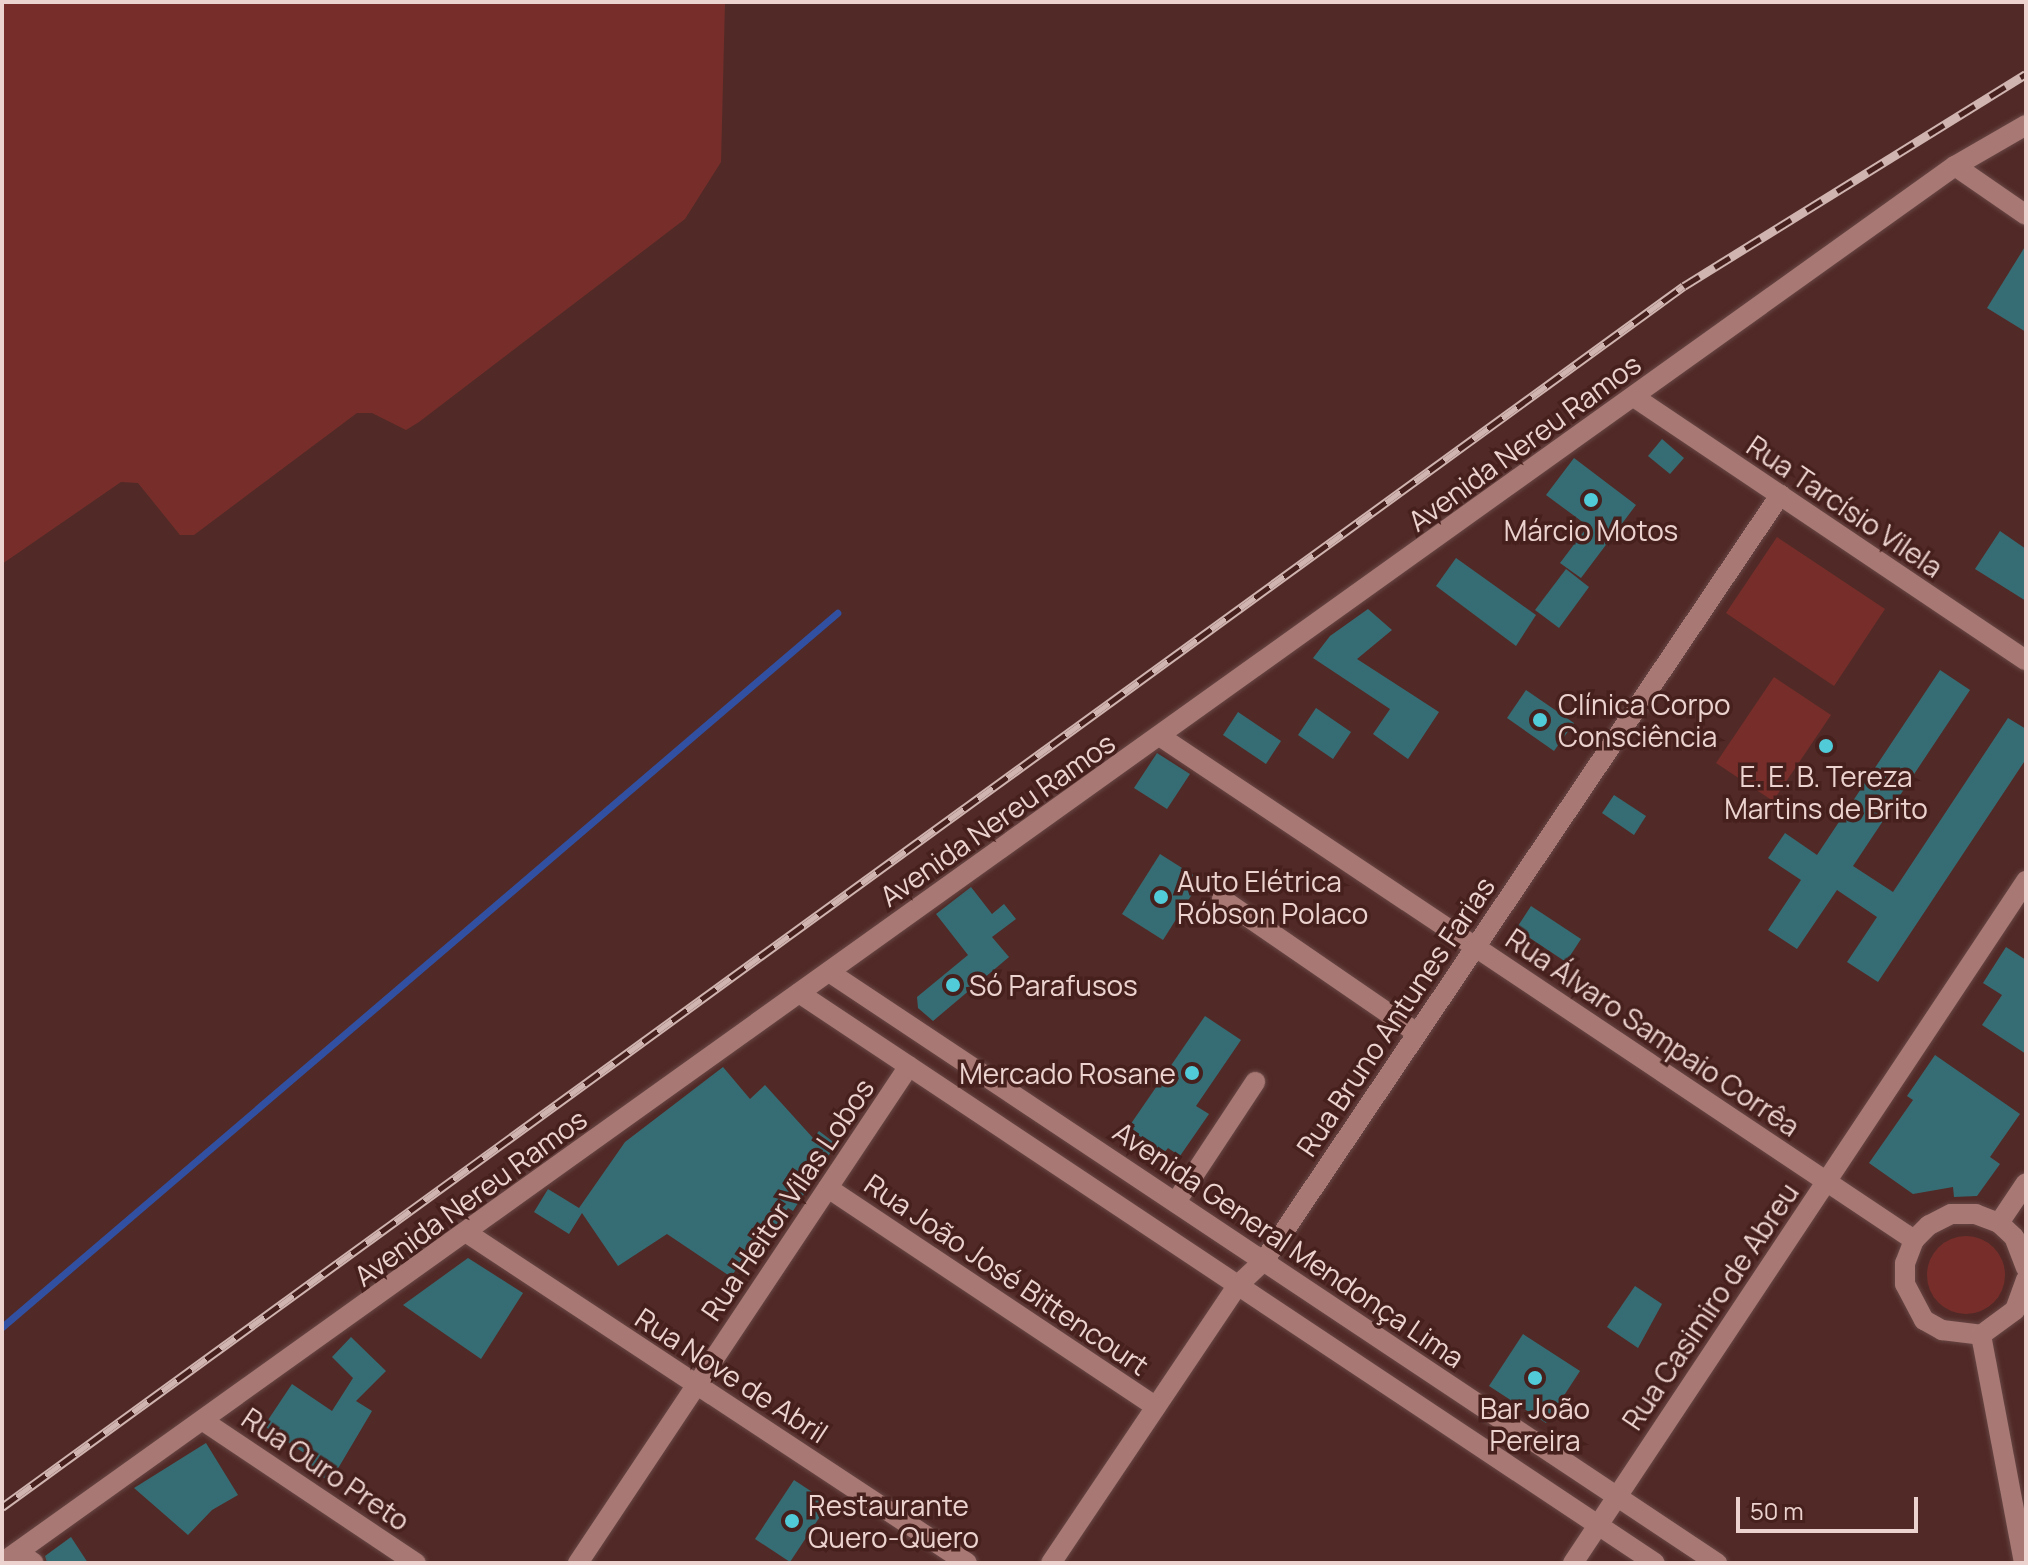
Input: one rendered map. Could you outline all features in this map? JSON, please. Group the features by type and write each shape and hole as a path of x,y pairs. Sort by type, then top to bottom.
{"street":[{"name":"Avenida Nereu Ramos","path":"18,1559 799,993 1161,737 1955,166 2026,125"},
{"path":"1955,166 2026,215"},
{"name":"Rua Tarcísio Vilela","path":"1634,397 2026,660"},
{"name":"Rua Bruno Antunes Farias","path":"1051,1563 1238,1285 1264,1261 1780,495"},
{"name":"Rua Álvaro Sampaio Corrêa","path":"1161,737 1914,1240"},
{"name":"Rua Casimiro de Abreu","path":"1573,1563 2026,881"},
{"path":"1222,899 1417,1033"},
{"name":"Avenida General Mendonça Lima","path":"829,972 1717,1563"},
{"path":"799,993 1655,1563"},
{"name":"Rua Heitor Vilas Lobos","path":"578,1563 909,1066"},
{"path":"1176,1202 1255,1082"},
{"path":"1999,1223 2026,1183"},
{"name":"Rua João José Bittencourt","path":"828,1188 1156,1407"},
{"path":"2026,1268 2014,1237 1999,1223 1976,1214 1951,1214 1929,1225 1914,1240 1905,1263 1912,1303 1942,1330 1981,1335 2015,1310 2026,1279"},
{"name":"Rua Nove de Abril","path":"467,1233 967,1563"},
{"path":"1981,1335 2024,1563"},
{"name":"Rua Ouro Preto","path":"205,1422 416,1563"}],"shaded area":[{"path":"2,2 725,2 721,162 685,219 406,430 372,413 357,413 194,535 180,535 138,483 121,482 2,564"},
{"path":"1777,537 1885,609 1834,686 1726,613"},
{"path":"1774,677 1831,715 1773,801 1716,763"},
{"path":"1958,1236 1974,1236 1988,1242 1999,1253 2005,1275 1999,1297 1988,1308 1974,1314 1958,1314 1944,1308 1933,1297 1927,1283 1927,1267 1933,1253 1944,1242"}],"building":[{"path":"2026,245 2026,332 1987,308"},
{"path":"1662,439 1684,458 1670,474 1648,456"},
{"name":"Márcio Motos","path":"1574,458 1636,505 1581,578 1560,563 1588,526 1546,495"},
{"path":"2000,531 2026,549 2026,601 1975,569"},
{"path":"1456,558 1536,615 1516,646 1436,586"},
{"path":"1566,569 1589,587 1559,628 1535,610"},
{"path":"1368,609 1392,630 1357,659 1439,712 1408,759 1373,734 1390,709 1313,658 1330,636"},
{"path":"1940,670 1970,690 1853,866 1893,892 2008,718 2026,729 2026,759 1878,982 1847,962 1877,917 1837,890 1797,949 1768,930 1801,880 1768,858 1785,833 1817,855"},
{"name":"Clínica Corpo Consciência","path":"1526,690 1574,723 1554,751 1507,718"},
{"path":"1316,708 1351,732 1333,759 1298,735"},
{"path":"1238,712 1281,741 1266,764 1223,735"},
{"path":"1157,753 1190,774 1167,809 1134,788"},
{"path":"1614,795 1646,816 1634,835 1602,813"},
{"name":"Auto Elétrica Róbson Polaco","path":"1160,854 1201,880 1163,940 1122,914"},
{"path":"971,887 992,914 1004,904 1016,919 992,937 1009,957 933,1021 918,1008 917,997 968,955 936,914"},
{"path":"1531,906 1581,939 1566,962 1516,929"},
{"path":"2006,947 2026,960 2026,1054 1982,1025 2002,995 1983,983"},
{"name":"Mercado Rosane","path":"1205,1016 1241,1040 1196,1106 1209,1114 1180,1156 1168,1148 1164,1153 1128,1128"},
{"path":"1935,1055 2020,1114 1990,1157 2000,1164 1977,1196 1954,1197 1953,1187 1913,1194 1869,1163 1913,1100 1907,1096"},
{"path":"723,1067 750,1099 765,1085 813,1138 819,1131 836,1144 793,1211 788,1208 766,1240 759,1235 731,1277 667,1234 618,1266 582,1213 569,1234 534,1212 548,1189 579,1208 625,1142"},
{"path":"468,1258 523,1293 481,1359 403,1305"},
{"path":"1635,1286 1662,1304 1638,1348 1607,1327"},
{"name":"Bar João Pereira","path":"1523,1334 1580,1371 1546,1423 1489,1386"},
{"path":"351,1337 386,1371 356,1401 372,1411 330,1482 299,1461 304,1453 264,1426 292,1384 332,1411 353,1378 332,1357"},
{"path":"206,1443 238,1495 212,1510 188,1535 134,1488"},
{"name":"Restaurante Quero-Quero","path":"794,1480 829,1503 790,1562 755,1539"},
{"path":"71,1537 88,1563 47,1563 45,1556"}],"waterway":[{"path":"2,1327 837,613"}],"railway":[{"path":"2,1507 1684,286 2026,74"}],"place":[{"name":"Márcio Motos","path":"1591,500"},
{"name":"Clínica Corpo Consciência","path":"1540,720"},
{"name":"E. E. B. Tereza Martins de Brito","path":"1826,746"},
{"name":"Auto Elétrica Róbson Polaco","path":"1161,897"},
{"name":"Só Parafusos","path":"953,985"},
{"name":"Mercado Rosane","path":"1192,1073"},
{"name":"Bar João Pereira","path":"1535,1378"},
{"name":"Restaurante Quero-Quero","path":"792,1521"}]}
